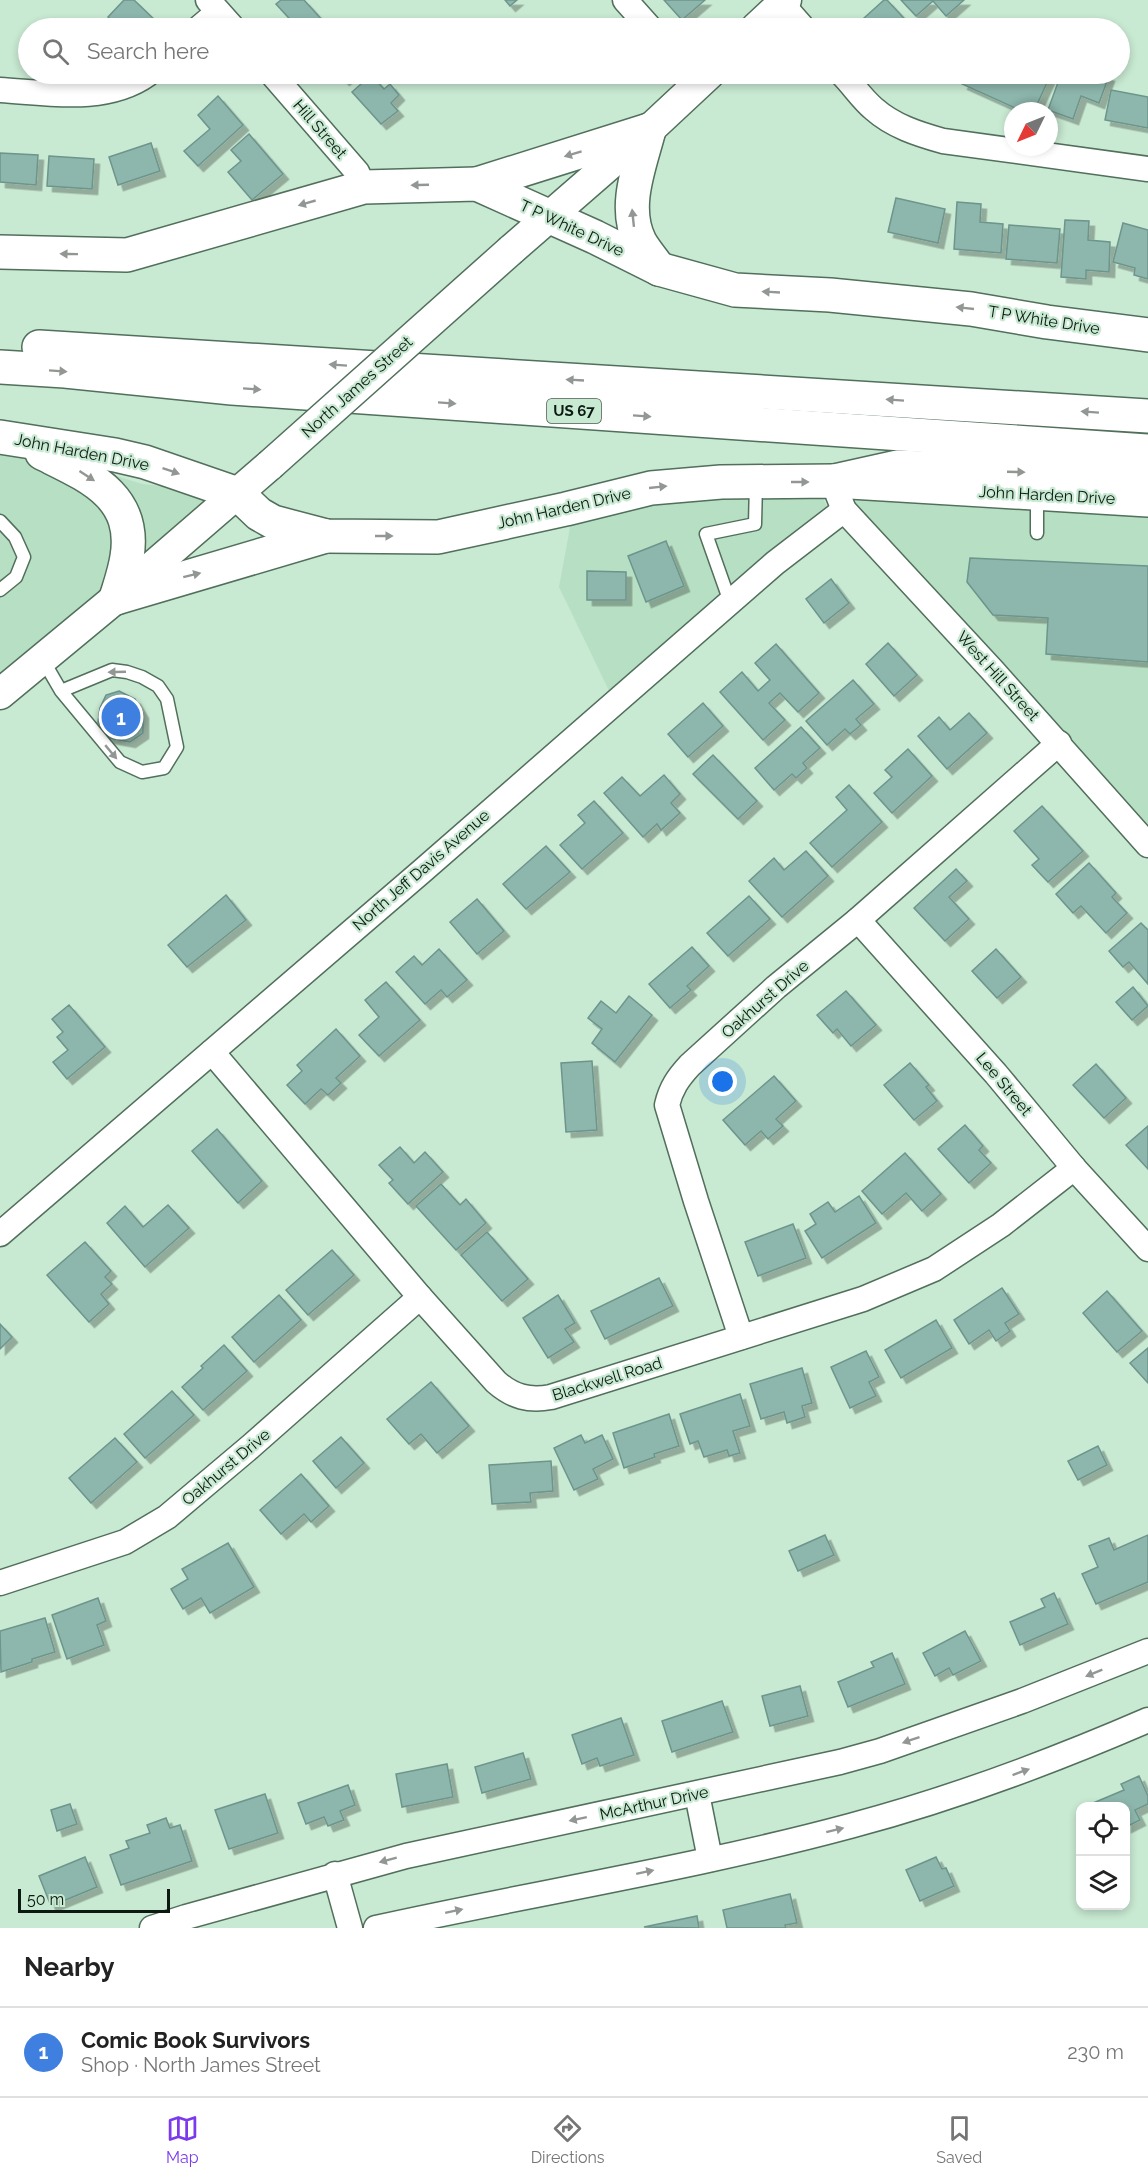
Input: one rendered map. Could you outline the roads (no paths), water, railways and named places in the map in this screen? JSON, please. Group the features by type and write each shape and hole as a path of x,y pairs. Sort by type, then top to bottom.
{"main road":[{"path":"477,184 649,130"},
{"path":"649,130 633,190 633,221 640,243 659,269"},
{"name":"T P White Drive","path":"0,252 127,255 364,187 477,184 659,269 735,290 830,295 971,309 1047,322 1148,334"},
{"name":"US 67","path":"0,344 1148,416"},
{"name":"US 67","path":"0,367 65,371 232,388 1148,451"},
{"path":"8,439 87,475 111,494 121,508 128,529 127,557 116,598"},
{"name":"John Harden Drive","path":"8,439 135,460 238,494 260,514 273,522 326,536 438,537 651,488 756,482 839,496 1038,495 1148,500"},
{"path":"839,496 897,467 1037,472 1148,480"},
{"path":"116,598 326,536"}],"street":[{"path":"625,0 641,18"},
{"path":"767,18 784,2 796,18"},
{"path":"0,90 65,94 99,93 112,91 127,84"},
{"name":"Hill Street","path":"281,84 357,172 364,187"},
{"name":"North James Street","path":"0,694 238,494 649,130 692,84"},
{"path":"851,84 874,109 894,123 918,134 943,141 1148,169"},
{"name":"North Jeff Davis Avenue","path":"0,1234 775,563 839,496"},
{"name":"West Hill Street","path":"839,496 1148,845"},
{"name":"Oakhurst Drive","path":"741,1337 696,1201 668,1105 670,1092 690,1065 776,987 858,920 1059,744"},
{"name":"Lee Street","path":"858,920 996,1074 1074,1168 1148,1249"},
{"name":"Blackwell Road","path":"212,1052 420,1297 496,1382 506,1391 534,1400 551,1397 863,1299 934,1269 1009,1220 1074,1168"},
{"name":"Oakhurst Drive","path":"0,1583 125,1542 167,1517 420,1297"},
{"name":"McArthur Drive","path":"153,1928 335,1874 406,1856 697,1794 880,1751 1023,1701 1148,1651"},
{"path":"376,1928 710,1859 852,1826 978,1788 1057,1759 1148,1720"},
{"path":"697,1794 710,1859"},
{"path":"335,1874 350,1928"}],"lane":[{"path":"730,602 706,534 755,524 756,482"},
{"path":"1037,533 1038,495"},
{"path":"0,521 15,537 24,557 15,577 0,590"},
{"path":"42,659 61,691 120,762 142,772 164,768 172,759 177,747 167,699 158,687 150,682 127,672 112,670 61,691"}],"place":[{"name":"Comic Book Survivors","path":"121,717"}]}
